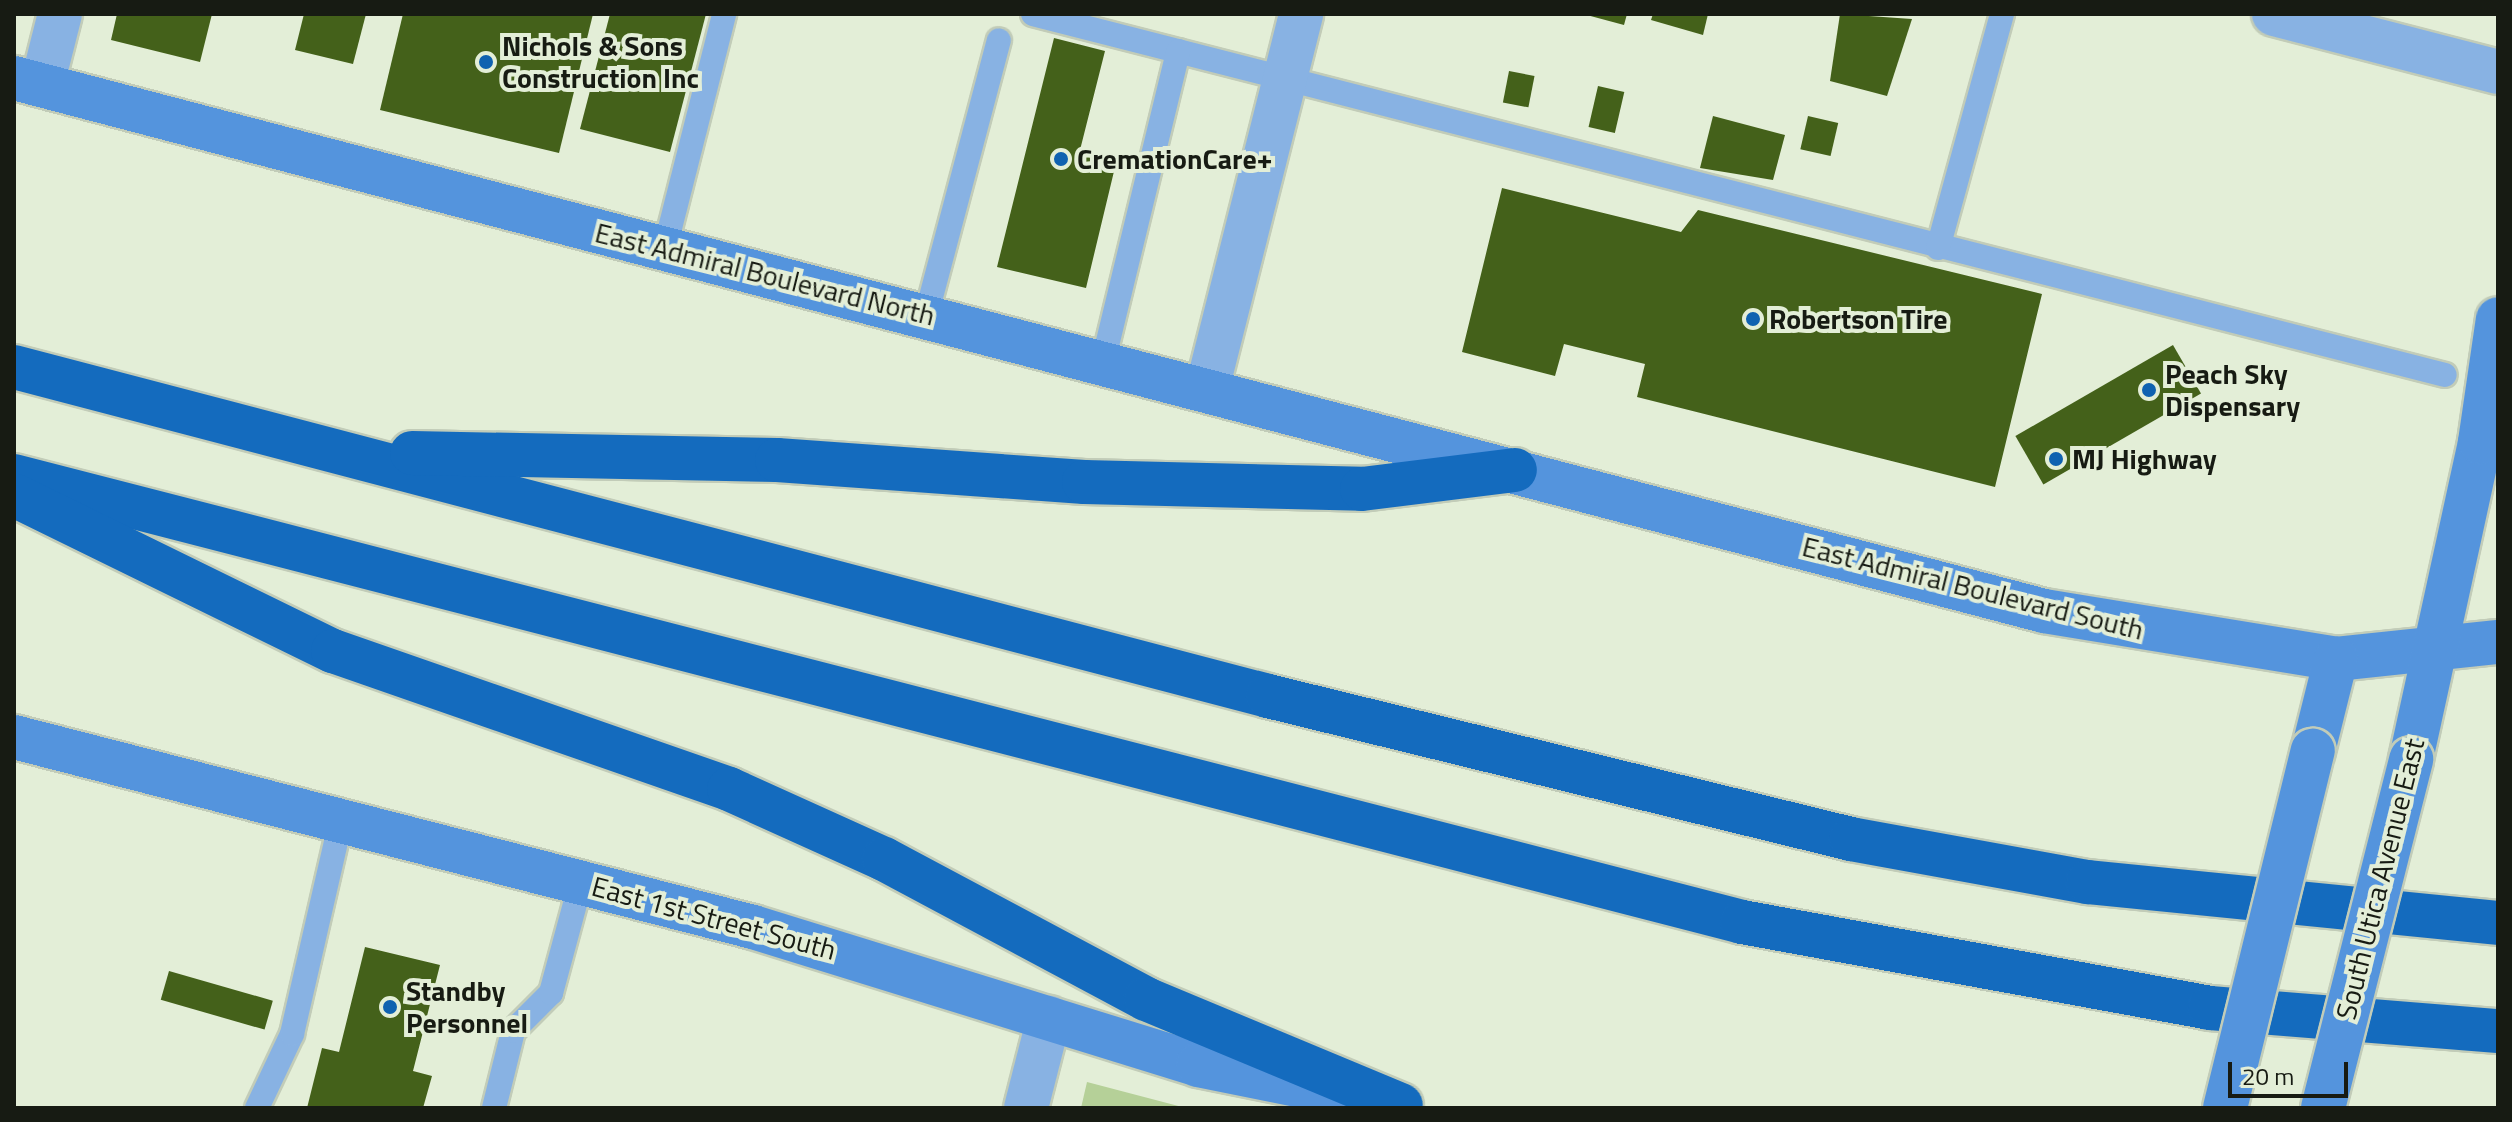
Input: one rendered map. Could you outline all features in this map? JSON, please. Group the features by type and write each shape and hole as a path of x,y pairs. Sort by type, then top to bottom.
{"highway":[{"path":"14,367 1851,839 2088,882 2498,923"},
{"path":"337,452 777,460 930,475 1347,488 1515,470"},
{"path":"14,476 1742,922 2210,1008 2498,1031"},
{"path":"14,495 333,651 729,789 884,859 1146,999 1406,1107"}],"main road":[{"name":"East Admiral Boulevard North","path":"28,82 1515,470"},
{"name":"South Utica Avenue East","path":"2323,1108 2489,454 2498,319"},
{"name":"East Admiral Boulevard South","path":"1515,470 2044,611 2336,659 2498,642"},
{"path":"2225,1108 2336,659"},
{"name":"East 1st Street South","path":"14,737 581,882 1049,1018 1198,1065 1406,1107"}],"street":[{"path":"28,82 60,14"},
{"path":"1207,389 1301,14"},
{"path":"2274,14 2498,72"},
{"path":"1026,1108 1049,1018"}],"lane":[{"path":"665,248 724,14"},
{"path":"1033,14 1938,248 2445,375"},
{"path":"1938,248 2002,14"},
{"path":"926,316 999,40"},
{"path":"1103,362 1178,51"},
{"path":"257,1108 292,1034 341,820"},
{"path":"494,1108 513,1031 551,993 581,882"}],"green space":[{"path":"1087,1082 1186,1108 1081,1108"}],"building":[{"path":"117,14 212,14 200,62 111,40"},
{"path":"304,14 366,14 353,64 295,50"},
{"name":"Nichols & Sons Construction Inc","path":"403,14 593,14 559,153 380,110"},
{"path":"610,14 706,14 670,152 580,129"},
{"path":"1583,14 1627,14 1624,25"},
{"path":"1653,14 1708,14 1703,35 1651,20"},
{"path":"1840,14 1912,19 1887,96 1830,81"},
{"name":"CremationCare+","path":"1054,38 1105,51 1079,154 1116,163 1086,288 997,267"},
{"path":"1509,71 1535,76 1528,107 1503,102"},
{"path":"1598,86 1624,92 1615,133 1589,127"},
{"path":"1713,116 1785,135 1773,180 1700,168"},
{"path":"1808,116 1838,123 1831,156 1800,149"},
{"name":"Robertson Tire","path":"1502,188 1681,232 1698,210 2042,294 1995,487 1637,397 1645,364 1564,344 1555,376 1462,352"},
{"path":"2173,345 2201,393 2043,484 2015,436"},
{"name":"Standby Personnel","path":"365,947 440,965 413,1071 432,1076 423,1108 307,1108 322,1048 339,1052"},
{"path":"169,971 273,1001 265,1030 161,1000"}],"place":[{"name":"Nichols & Sons Construction Inc","path":"486,62"},
{"name":"CremationCare+","path":"1061,159"},
{"name":"Robertson Tire","path":"1753,319"},
{"name":"Peach Sky Dispensary","path":"2149,390"},
{"name":"MJ Highway","path":"2056,459"},
{"name":"Standby Personnel","path":"390,1007"}]}
